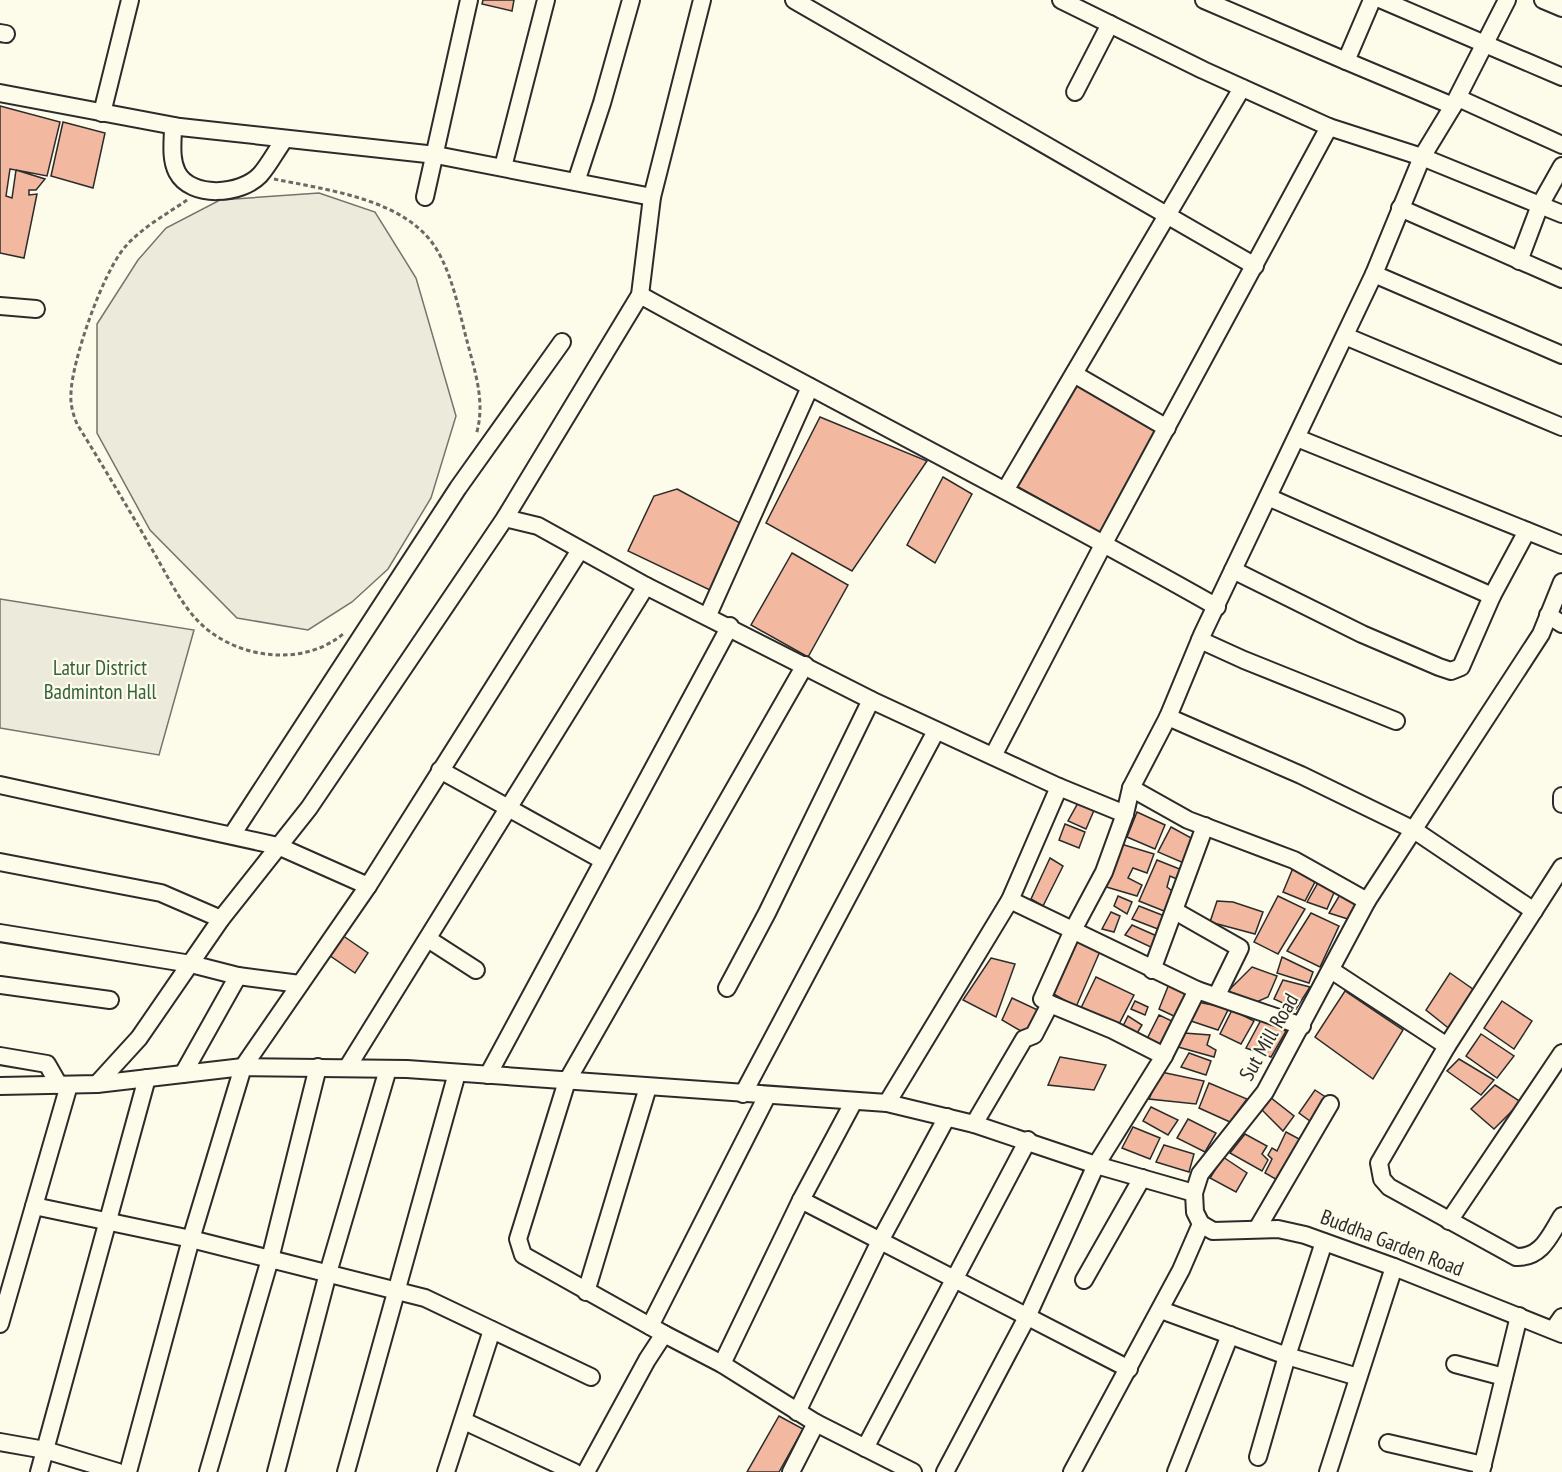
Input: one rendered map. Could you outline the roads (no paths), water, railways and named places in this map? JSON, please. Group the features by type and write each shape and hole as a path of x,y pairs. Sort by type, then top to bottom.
{"street":[{"path":"102,113 130,0"},
{"path":"425,197 469,0"},
{"path":"503,167 546,0"},
{"path":"576,182 602,103 631,0"},
{"path":"97,1084 139,1038 221,919 309,808 505,518 640,295 652,197 702,0"},
{"path":"794,0 1255,266"},
{"path":"1061,0 1085,5 1110,24 1329,127 1422,157 1562,214"},
{"path":"1204,0 1346,61 1562,145"},
{"path":"1346,61 1371,0"},
{"path":"1382,0 1485,46 1562,76"},
{"path":"1164,1056 1113,1030 1042,999 1073,930 1104,872 1125,814 1131,788 1168,717 1200,640 1374,274 1422,157 1456,102 1507,0"},
{"path":"1543,0 1562,8"},
{"path":"1075,92 1110,24"},
{"path":"1006,489 1242,88"},
{"path":"0,93 173,126 436,156 652,197"},
{"path":"173,126 172,151 178,174 188,185 201,190 233,189 259,176 284,140"},
{"path":"993,756 1104,543 1329,127"},
{"path":"1519,261 1540,205 1562,166"},
{"path":"1400,207 1562,279"},
{"path":"1374,274 1562,355"},
{"path":"640,295 1006,489 1217,607"},
{"path":"0,306 36,309"},
{"path":"1345,336 1562,427"},
{"path":"232,835 458,488 562,342"},
{"path":"1074,374 1167,428"},
{"path":"708,615 810,387"},
{"path":"1297,438 1562,545"},
{"path":"1269,497 1491,596"},
{"path":"505,518 538,526 646,585 871,700 1059,787 1125,814"},
{"path":"1233,570 1362,634 1451,671 1461,667 1491,596 1527,531"},
{"path":"128,1472 191,1239 243,1067 368,886 580,550"},
{"name":"Sut Mill Road","path":"1194,1193 1200,1174 1265,1092 1367,901 1541,634 1555,620 1562,582"},
{"path":"347,1068 646,585"},
{"path":"488,1075 730,626"},
{"path":"1200,640 1396,721"},
{"path":"805,665 567,1081 518,1239 523,1255 586,1292 722,1364 816,1424 865,1448 887,1466 913,1472"},
{"path":"727,988 767,913 871,700"},
{"path":"1168,717 1301,775 1414,830 1534,911"},
{"path":"743,1094 936,731"},
{"path":"440,770 602,860"},
{"path":"0,784 278,846 368,886"},
{"path":"887,1103 1010,900 1059,787"},
{"path":"1131,788 1205,826 1294,860 1367,901"},
{"path":"1562,796 1562,804"},
{"path":"1152,970 1205,826"},
{"path":"0,862 161,892 221,919"},
{"path":"1562,867 1447,1046 1383,1152 1379,1171 1389,1187 1510,1255 1523,1258 1540,1250 1562,1216"},
{"path":"1010,900 1197,990 1302,1026"},
{"path":"1175,910 1240,948 1216,995"},
{"path":"0,933 191,964 238,976 300,984"},
{"path":"428,939 476,970"},
{"path":"1331,970 1447,1046"},
{"path":"183,1074 238,976"},
{"path":"0,985 110,1000"},
{"path":"945,1472 1027,1317 1096,1165 1164,1056 1197,990"},
{"path":"974,1124 1024,1039 1034,1035 1050,1004"},
{"path":"1449,1221 1562,1053"},
{"path":"0,1056 47,1064 64,1085"},
{"path":"0,1086 97,1084 243,1067 388,1068 887,1103 974,1124 1028,1140 1096,1165 1194,1193 1195,1212 1201,1224 1161,1310 1072,1472"},
{"path":"208,1472 270,1259 318,1067"},
{"path":"276,1472 328,1273 388,1068"},
{"path":"346,1472 457,1073"},
{"path":"39,1472 147,1077"},
{"path":"0,1324 34,1206 64,1085"},
{"path":"586,1292 648,1087"},
{"path":"586,1472 647,1360 657,1330 767,1095"},
{"path":"722,1364 801,1200 855,1101"},
{"path":"1257,1229 1330,1104"},
{"path":"797,1412 880,1241 947,1117"},
{"path":"865,1448 1028,1140"},
{"path":"1084,1280 1142,1178"},
{"path":"801,1200 1129,1369"},
{"path":"34,1206 191,1239 425,1298 591,1377"},
{"name":"Buddha Garden Road","path":"1201,1224 1214,1231 1227,1232 1278,1229 1324,1242 1519,1316 1559,1327"},
{"path":"1258,1457 1287,1356 1324,1242"},
{"path":"1328,1472 1394,1267"},
{"path":"1161,1310 1287,1356 1358,1377"},
{"path":"1388,1443 1482,1469 1519,1316"},
{"path":"446,1472 492,1330"},
{"path":"1176,1472 1230,1335"},
{"path":"1455,1364 1504,1377"},
{"path":"464,1421 574,1472"},
{"path":"790,1472 816,1424"},
{"path":"0,1442 45,1450 118,1472"}],"park label":[{"name":"Latur District Badminton Hall","path":"100,680"}]}
